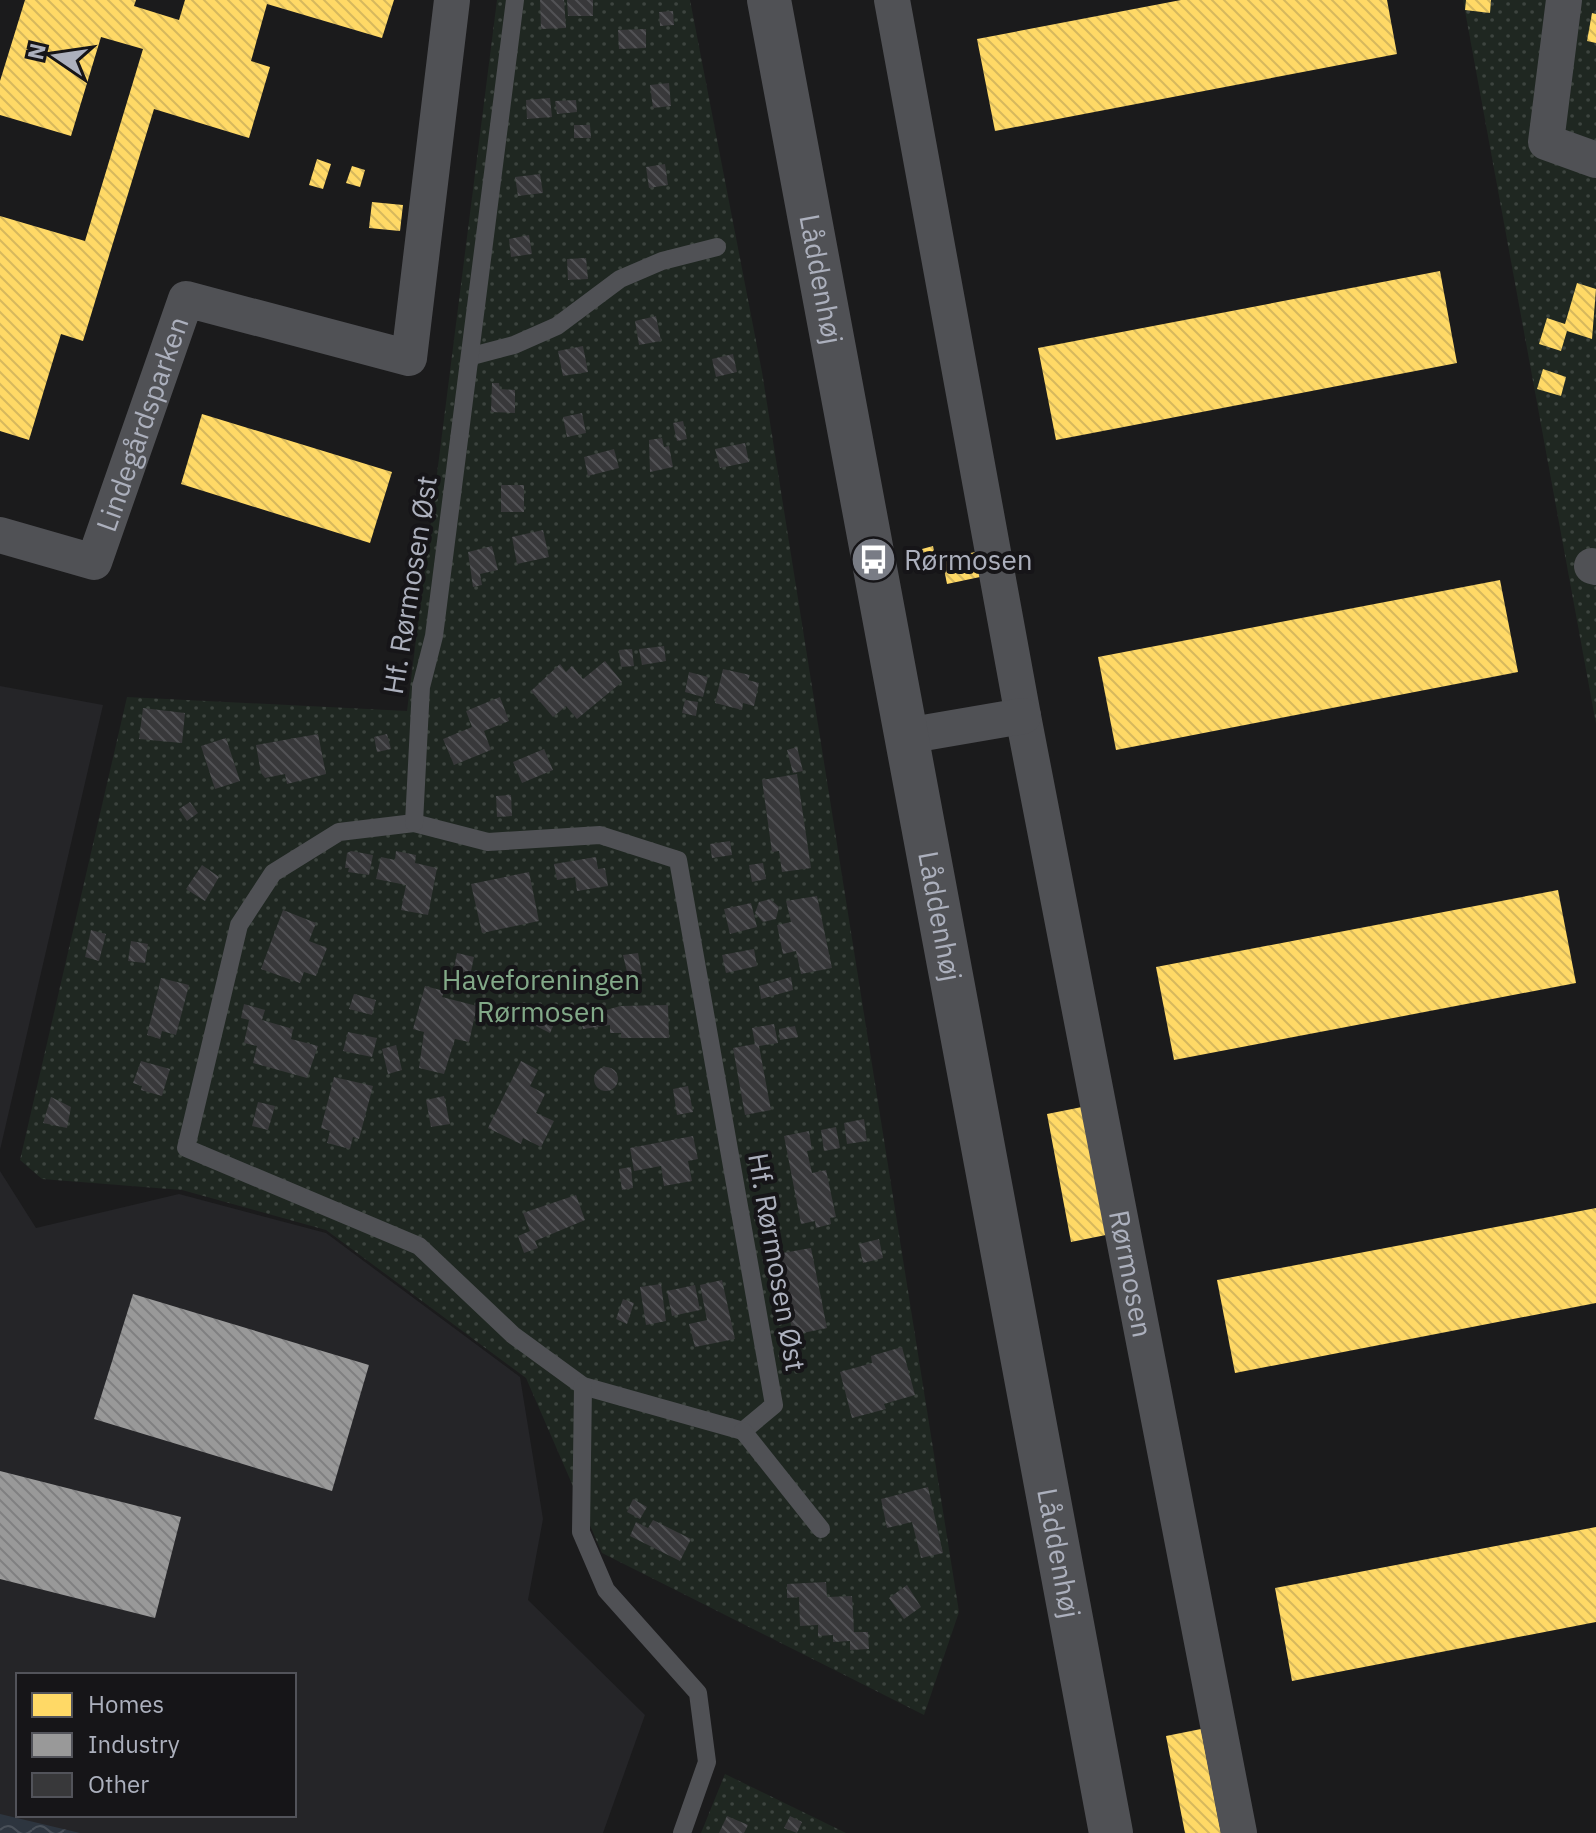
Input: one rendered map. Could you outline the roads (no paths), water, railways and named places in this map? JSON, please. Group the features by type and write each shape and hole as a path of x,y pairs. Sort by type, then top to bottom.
{"street":[{"name":"Lindegårdsparken","path":"0,535 94,562 186,299 409,358 452,0"},
{"name":"Låddenhøj","path":"769,0 1111,1833"},
{"name":"Rørmosen","path":"892,0 1023,716 1239,1833"},
{"path":"1564,0 1546,142 1596,160"},
{"path":"906,736 1023,716"}],"lane":[{"name":"Hf. Rørmosen Øst","path":"414,823 421,687 434,636 515,0"},
{"path":"472,356 514,345 557,326 620,279 662,261 717,247"},
{"name":"Hf. Rørmosen Øst","path":"414,823 488,842 600,835 678,860 774,1405 743,1431 583,1386 513,1335 419,1246 186,1148 239,925 273,873 339,832 414,823"},
{"path":"583,1386 581,1532 606,1590 698,1693 707,1762 682,1833"},
{"path":"743,1431 821,1529"}],"water":[{"path":"0,1814 80,1833 0,1833"}],"place":[{"name":"Rørmosen","path":"873,560"}],"park label":[{"name":"Haveforeningen Rørmosen","path":"541,996"}]}
